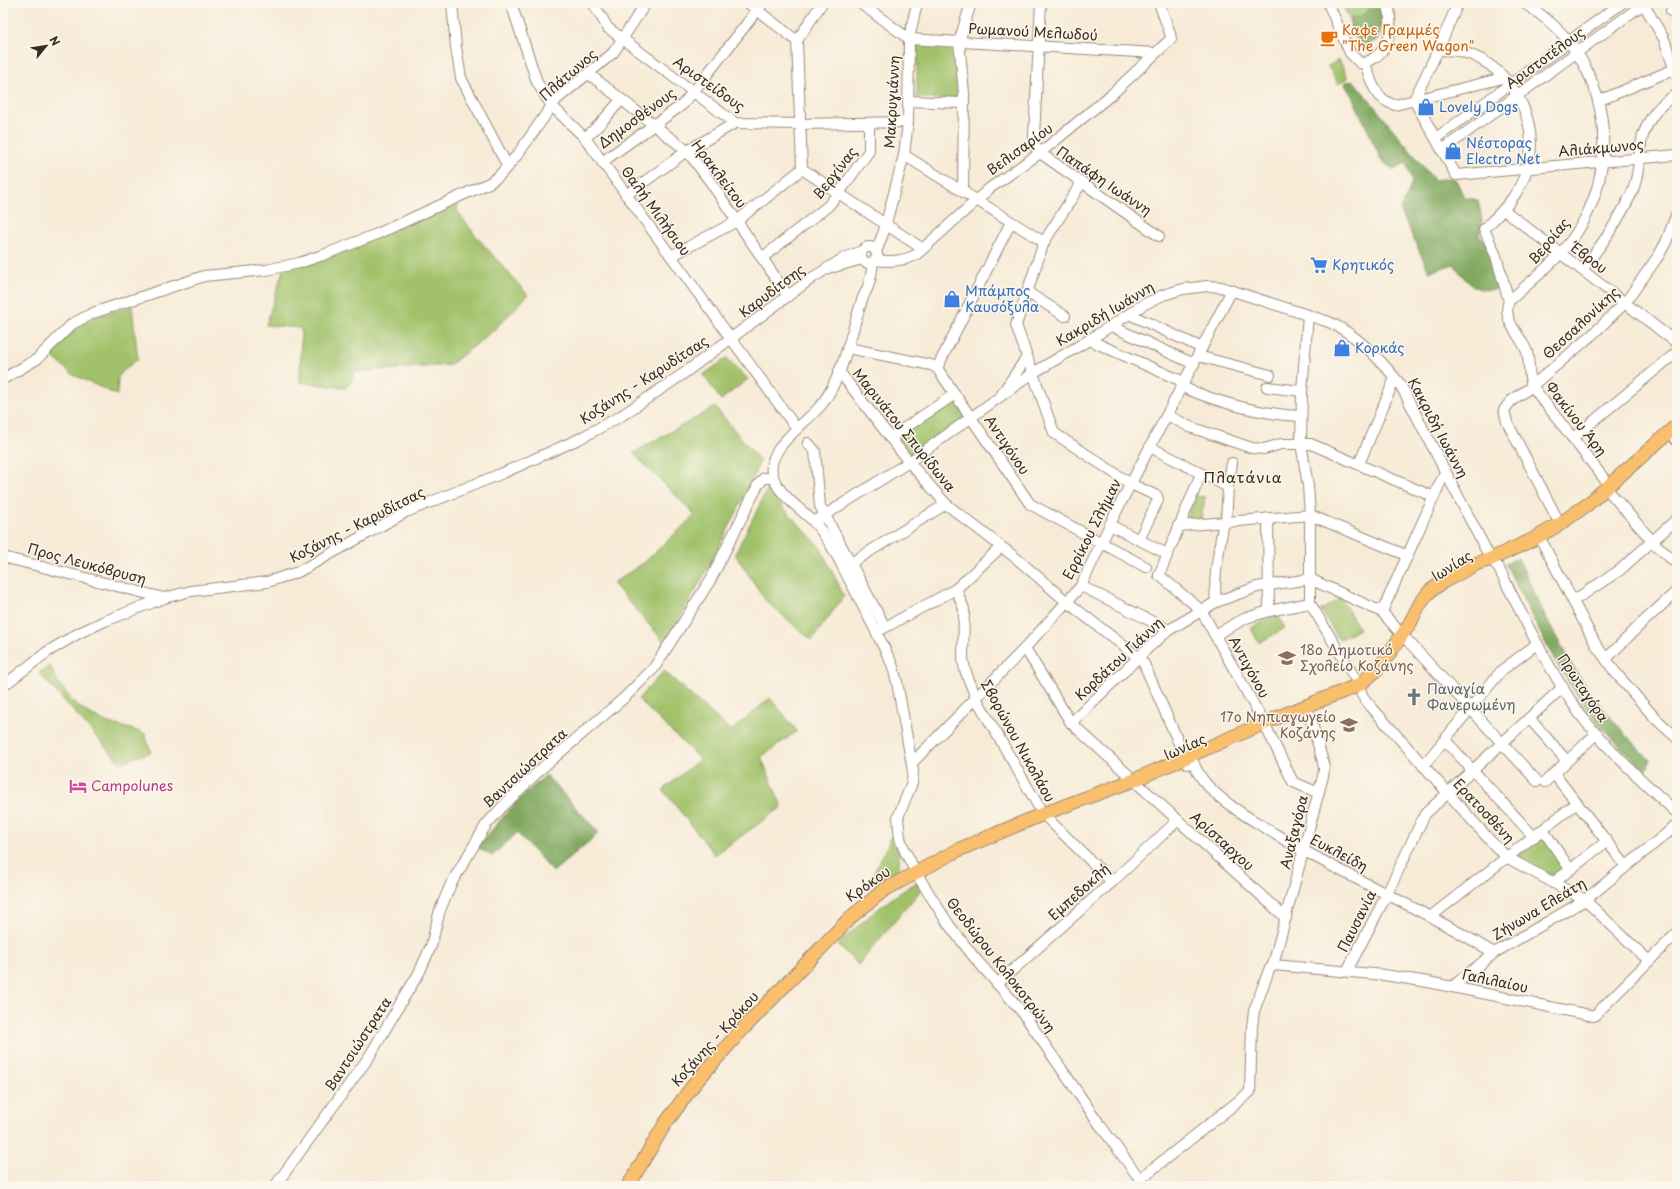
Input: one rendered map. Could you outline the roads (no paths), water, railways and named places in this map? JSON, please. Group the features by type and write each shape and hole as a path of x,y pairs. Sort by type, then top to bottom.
{"main road":[{"name":"Ιωνίας","path":"916,873 935,864 955,859 1045,817 1137,782 1266,726 1360,689 1383,675 1404,638 1435,596 1496,557 1537,538 1560,524 1674,433"},
{"name":"Κρόκου","path":"842,926 875,896 916,873"},
{"name":"Κοζάνης - Κρόκου","path":"628,1186 665,1124 695,1083 737,1035 842,926"}],"street":[{"path":"452,3 458,59 462,78 508,167"},
{"name":"Θαλή Μιλήσιου","path":"511,3 537,82 551,105 585,138 797,429"},
{"name":"Αριστείδους","path":"593,3 608,28 622,40 694,91 735,123 800,124 908,122"},
{"name":"Πλάτωνος","path":"3,378 37,359 72,324 93,313 204,276 266,270 299,263 377,234 477,189 499,176 508,167 551,105 607,59 622,40 646,3"},
{"path":"748,3 761,7 797,41"},
{"path":"802,169 797,41 822,3"},
{"path":"860,3 909,40"},
{"name":"Μακρυγιάννη","path":"797,429 823,402 839,371 848,348 862,299 869,256 884,231 904,155 908,122 909,40 918,3"},
{"path":"963,192 964,103 959,42 971,3"},
{"name":"Παπάφη Ιωάννη","path":"1040,3 1034,136 1036,148 1040,153 1159,236"},
{"name":"Βελισαρίου","path":"869,256 899,260 912,257 923,249 1002,178 1040,153 1112,94 1171,39 1159,3"},
{"path":"1328,3 1350,53 1360,63 1365,64 1378,56 1388,41 1390,21 1388,3"},
{"path":"1414,100 1438,50 1458,3"},
{"name":"Αριστοτέλους","path":"1436,138 1506,82 1569,42 1622,3"},
{"path":"1598,101 1676,71 1661,33 1644,3"},
{"name":"Αριστοτέλους","path":"1442,150 1644,3"},
{"name":"Βεροίας","path":"1509,301 1547,268 1578,231 1586,217 1596,192 1603,162 1603,133 1598,101 1586,70 1569,42 1551,23 1527,4"},
{"name":"Δημοσθένους","path":"602,162 682,105 761,7"},
{"name":"Ρωμανού Μελωδού","path":"909,40 1156,53"},
{"path":"1438,50 1461,52 1489,65 1506,82 1524,107 1529,121 1531,135 1530,158 1518,190 1504,210"},
{"path":"1365,64 1373,85 1383,100 1395,105 1506,82"},
{"name":"Ηρακλείτου","path":"589,74 687,151 709,180 788,296"},
{"path":"1582,270 1605,241 1627,204 1636,182 1642,138 1650,118 1662,105 1677,94"},
{"path":"585,138 622,100"},
{"path":"1414,100 1442,150"},
{"path":"908,101 964,103"},
{"path":"626,194 687,151 735,123"},
{"name":"Βεργίνας","path":"762,258 828,206 839,193 869,151 869,123"},
{"name":"Αλιάκμωνος","path":"1442,150 1456,176 1677,155"},
{"path":"904,155 1044,242"},
{"path":"802,169 923,249"},
{"path":"671,256 737,222 802,169"},
{"path":"1082,182 1044,242 1016,325 1054,433 1131,484 1157,496 1158,498 1139,540"},
{"name":"Έβρου","path":"1504,210 1677,343"},
{"name":"Φακίνου Άρη","path":"1504,210 1487,226 1509,301 1506,307 1507,315 1526,350 1532,386 1573,438 1608,487 1653,542 1677,564"},
{"name":"Θεσσαλονίκης","path":"1560,524 1504,415 1504,410 1506,405 1532,386 1593,334 1625,303 1659,255 1666,242 1677,212"},
{"path":"848,348 931,365 937,368 1011,222"},
{"name":"Καρυδίτσης","path":"732,339 788,296 830,267 840,266 869,256"},
{"name":"Κακριδή Ιωάννη","path":"814,522 909,462 1033,373 1089,340 1129,314 1163,295 1183,289 1208,286 1232,290 1341,327 1366,349 1395,378 1405,393 1445,472 1496,557"},
{"name":"Ερρίκου Σλήμαν","path":"912,763 1025,648 1081,586 1110,525 1232,290"},
{"path":"1027,292 1066,316"},
{"path":"1129,314 1198,356"},
{"path":"1215,635 1246,618 1269,611 1310,603 1310,514 1308,486 1300,443 1300,416 1308,315"},
{"path":"1111,326 1198,356 1270,375"},
{"name":"Κοζάνης - Καρυδίτσας","path":"3,686 47,652 80,633 105,621 164,598 205,589 243,586 267,582 298,572 406,512 503,473 592,432 621,416 732,339"},
{"path":"1089,340 1183,385 1243,408 1258,412 1300,416"},
{"path":"1573,438 1677,352"},
{"path":"997,400 1027,357"},
{"name":"Αντιγόνου","path":"937,368 1030,504 1101,544 1146,567"},
{"name":"Μαρινάτου Σπυρίδωνα","path":"839,371 909,462 946,504 1016,558 1067,602 1138,657 1144,664 1189,759"},
{"path":"1359,464 1395,378"},
{"path":"1267,387 1302,391"},
{"path":"890,438 955,394"},
{"path":"1167,416 1190,427 1252,448 1264,449 1281,444 1311,444 1434,496"},
{"path":"774,478 772,468 774,458 783,444 797,429"},
{"path":"808,443 815,451 820,506 851,563 880,630 956,588 1001,547"},
{"path":"1150,447 1228,487"},
{"path":"1216,602 1214,585 1215,571 1226,522 1228,487 1232,463"},
{"path":"1382,612 1445,472"},
{"path":"1110,525 1167,554 1201,474"},
{"name":"Βαντσιώστρατα","path":"275,1186 369,1057 403,999 429,952 440,910 450,884 486,825 537,772 624,698 654,668 711,579 758,484 764,478 774,478"},
{"name":"Θεοδώρου Κολοκοτρώνη","path":"774,478 776,484 786,496 814,522 832,546 880,630 896,677 912,763 912,783 898,817 900,838 916,873 949,925 1032,1026 1100,1126 1143,1183"},
{"path":"851,563 946,504"},
{"path":"1178,526 1310,514 1408,556"},
{"path":"1268,518 1269,611"},
{"path":"1573,601 1620,570 1677,519"},
{"path":"1537,538 1573,601 1586,628 1606,659 1641,702 1676,734"},
{"name":"Αντιγόνου","path":"1167,554 1159,575 1201,610 1266,726 1293,782 1318,793"},
{"name":"Προς Λευκόβρυση","path":"3,557 164,598"},
{"name":"Πρωταγόρα","path":"1496,557 1498,566 1537,644 1579,713 1597,734 1643,781 1677,812"},
{"path":"1310,579 1382,612 1404,638 1502,744 1541,782 1554,774 1597,734"},
{"name":"Κορδάτου Γιάννη","path":"1071,723 1138,657 1169,630 1201,610 1245,590 1268,584 1310,579"},
{"path":"1081,586 1169,630"},
{"name":"Σβορώνου Νικολάου","path":"956,588 964,609 965,670 976,698 1045,817"},
{"path":"1606,659 1640,624 1677,591"},
{"name":"Ερατοσθένη","path":"1310,603 1366,701 1447,794 1495,846 1508,858 1585,900 1649,961"},
{"path":"1423,766 1469,708 1502,670 1537,644"},
{"name":"Αρίσταρχου","path":"1025,648 1071,723 1286,918"},
{"name":"Παυσανία","path":"1347,971 1387,894 1421,819 1430,808 1563,687"},
{"name":"Αναξαγόρα","path":"1143,1183 1250,1092 1254,1010 1269,970 1273,965 1304,851 1324,769 1308,709"},
{"path":"1529,718 1567,761"},
{"path":"1445,740 1534,837"},
{"name":"Ευκλείδη","path":"1189,759 1208,786 1247,816 1304,851 1387,894 1494,953"},
{"path":"1554,774 1626,866"},
{"path":"1430,918 1577,803"},
{"path":"1045,817 1112,882"},
{"name":"Εμπεδοκλή","path":"997,984 1112,882 1178,820"},
{"name":"Ζήνωνα Ελεάτη","path":"1452,986 1494,953 1585,900 1677,825"},
{"path":"1543,830 1570,869"},
{"path":"1553,883 1607,841"},
{"name":"Γαλιλαίου","path":"1273,965 1384,975 1452,986 1594,1016 1677,933"}],"place":[{"name":"Καφε Γραμμές \"The Green Wagon\"","path":"1329,38"},
{"name":"Lovely Dogs","path":"1426,107"},
{"name":"Νέστορας Electro Net","path":"1453,151"},
{"name":"Κρητικός","path":"1319,265"},
{"name":"Μπάμπος Καυσόξυλα","path":"952,299"},
{"name":"Κορκάς","path":"1342,348"},
{"name":"18ο Δημοτικό Σχολείο Κοζάνης","path":"1287,658"},
{"name":"Παναγία Φανερωμένη","path":"1414,697"},
{"name":"17ο Νηπιαγωγείο Κοζάνης","path":"1349,725"},
{"name":"Campolunes","path":"78,786"}],"district":[{"name":"Πλατάνια","path":"1243,478"}]}
